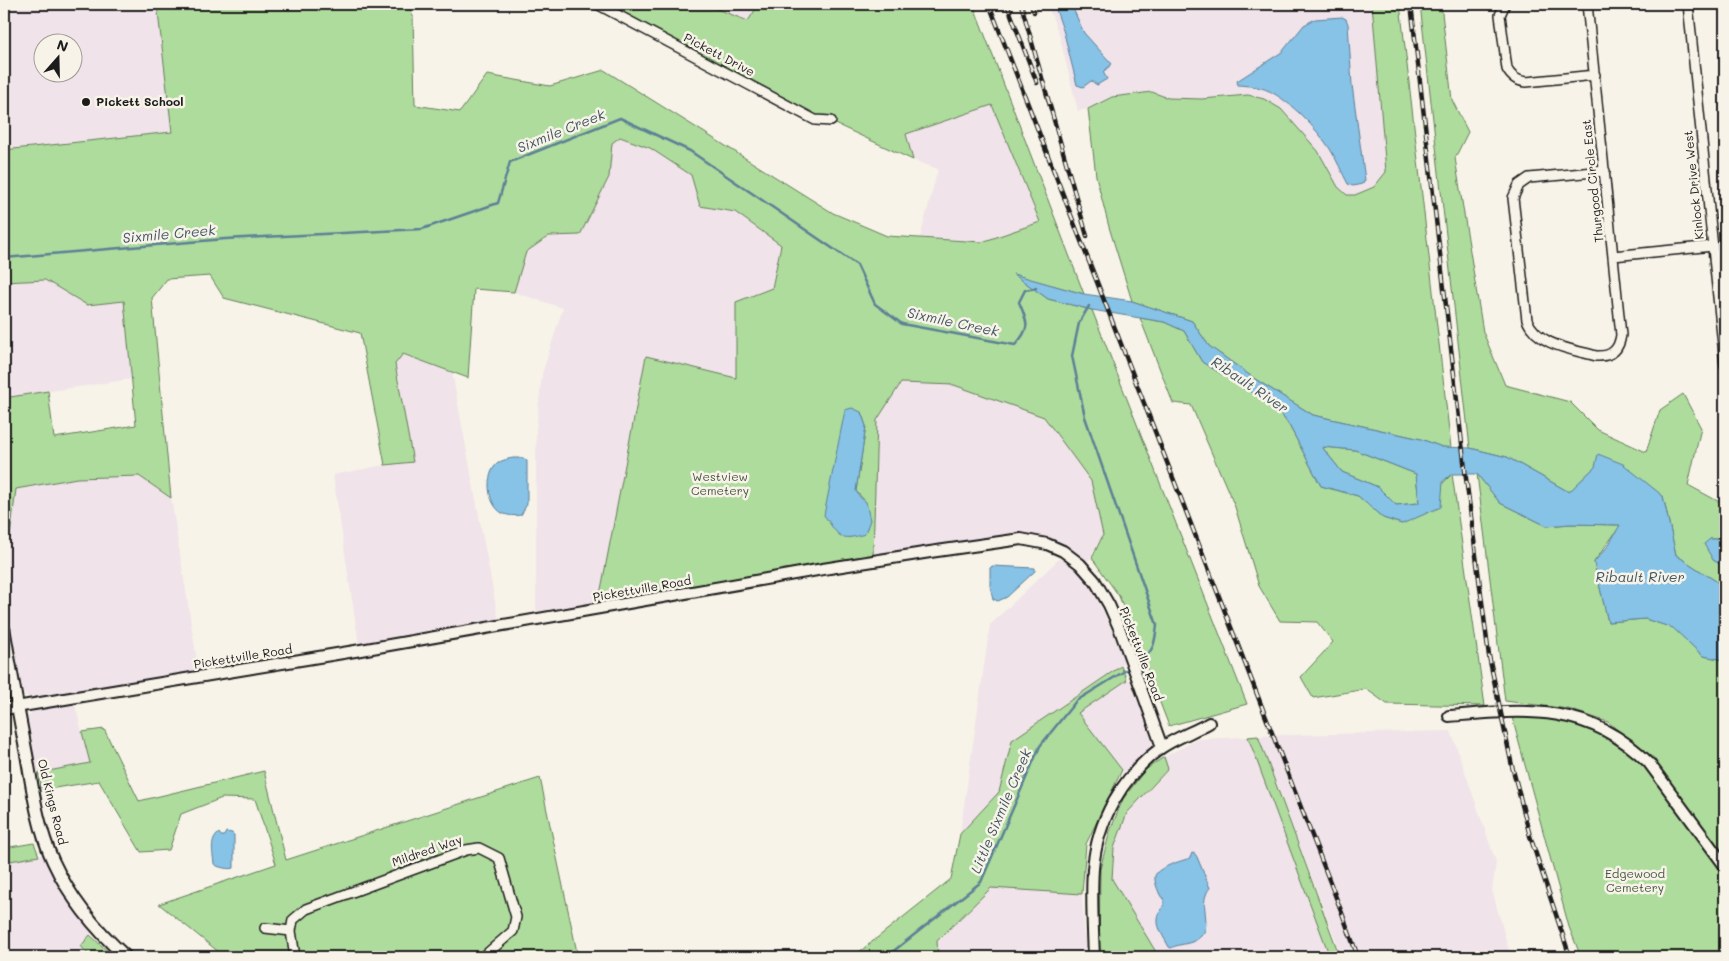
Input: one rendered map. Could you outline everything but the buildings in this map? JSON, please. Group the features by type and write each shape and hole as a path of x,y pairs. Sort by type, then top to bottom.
{"main road":[{"name":"Old Kings Road","path":"4,630 38,814 46,843 70,893 96,928 126,957"}],"street":[{"name":"Pickett Drive","path":"597,4 815,120 831,121"},
{"path":"1505,4 1500,14 1507,70 1514,78 1526,82 1595,75"},
{"name":"Thurgood Circle East","path":"1587,4 1605,171 1621,335 1618,348 1603,356 1596,356 1548,342 1534,332 1527,320 1513,198 1519,185 1529,178 1605,171"},
{"name":"Kinlock Drive West","path":"1688,4 1725,365"},
{"path":"1613,256 1713,246"},
{"name":"Pickettville Road","path":"4,709 930,552 1021,539 1047,544 1063,551 1080,564 1095,581 1109,605 1120,630 1162,747"},
{"path":"1449,716 1495,712 1541,712 1576,718 1609,732 1634,748 1649,764 1725,866"},
{"path":"1094,957 1093,870 1099,835 1108,814 1127,781 1141,765 1162,747 1208,723"},
{"name":"Mildred Way","path":"291,931 293,920 306,909 466,850 480,848 499,858 516,917 513,931 483,957"},
{"path":"265,928 291,931 295,957"}],"shaded area":[{"name":"Pickett School","path":"4,4 157,4 172,132 4,150"},
{"path":"704,4 759,4 748,22"},
{"path":"1047,4 1372,4 1386,172 1374,187 1355,195 1347,195 1338,187 1318,151 1264,99 1248,95 1202,99 1168,98 1152,92 1112,97 1088,109 1078,111 1059,34"},
{"path":"992,105 1040,223 982,242 920,238 938,169 913,160 906,134"},
{"path":"620,137 650,148 691,175 700,206 735,212 781,244 772,288 736,302 736,378 646,356 598,605 536,616 536,431 542,374 563,308 514,292 526,252 549,236 609,177 612,143"},
{"path":"45,280 87,305 124,301 131,379 4,398 4,282"},
{"path":"402,354 452,372 499,623 359,645 333,475 385,465 413,462 395,364"},
{"path":"901,383 955,385 1044,417 1091,481 1103,535 1087,564 1030,536 1011,535 873,555 877,420"},
{"path":"139,476 171,498 199,673 32,699 26,696 18,684 4,607 4,535 10,537 15,489 77,478"},
{"path":"1061,557 1074,567 1092,587 1125,659 1121,666 1012,740 999,792 960,834 990,625"},
{"path":"1127,680 1132,680 1153,739 1151,748 1126,774 1077,713"},
{"path":"74,701 90,763 38,773 27,717 37,708"},
{"path":"1451,731 1496,862 1492,890 1512,957 1342,957 1258,736"},
{"path":"1248,737 1330,957 1159,957 1112,880 1114,848 1127,813 1168,770 1164,757 1198,739","holes":["1195,854 1210,888 1205,896 1205,932 1171,948 1159,913 1163,909 1165,902 1157,872"]},
{"path":"46,854 93,931 81,946 90,957 4,956 4,862"},
{"path":"991,888 1082,894 1086,957 938,957 937,941"}],"green space":[{"name":"Westview Cemetery","path":"157,4 407,4 413,16 415,105 460,112 487,75 550,86 604,70 833,213 887,236 982,242 1040,222 992,105 906,134 913,160 812,113 607,4 704,4 748,21 759,4 973,4 1084,294 1015,275 1048,299 1092,310 1247,704 1169,726 1119,596 1092,558 1103,535 1091,481 1044,417 954,385 901,383 877,420 873,555 598,605 646,356 736,378 736,302 772,288 781,245 735,212 700,206 691,175 650,148 620,137 612,143 609,177 580,235 549,236 526,252 514,292 474,289 468,378 403,354 395,364 413,462 385,465 360,333 224,298 210,276 167,279 152,298 171,498 139,476 77,478 16,489 10,537 4,535 4,398 48,391 54,438 136,425 124,301 87,305 45,280 4,282 4,150 172,132","holes":["861,412 866,426 856,491 866,502 850,538"]},
{"path":"1372,4 1400,4 1451,448 1442,447 1421,439 1313,415 1255,379 1209,346 1192,321 1132,301 1109,227 1096,176 1088,109 1112,97 1152,92 1168,98 1202,99 1248,95 1264,99 1281,109 1318,151 1338,187 1347,195 1355,195 1374,187 1386,172"},
{"path":"1420,4 1441,4 1452,100 1468,132 1455,158 1483,332 1505,385 1570,402 1598,430 1646,452 1660,410 1683,394 1701,428 1688,485 1725,505 1725,539 1710,539 1713,560 1725,567 1725,587 1676,555 1663,496 1595,467 1569,492 1507,457 1470,448"},
{"path":"1140,318 1164,322 1184,331 1202,362 1277,408 1290,427 1321,486 1358,496 1383,518 1402,524 1452,474 1485,706 1387,704 1366,689 1313,698 1301,677 1333,642 1317,622 1280,621 1259,586 1235,507 1191,405 1173,403"},
{"path":"1322,447 1355,450 1416,474 1419,503 1396,505 1378,487 1342,472"},
{"path":"1477,474 1500,503 1547,526 1570,524 1621,525 1594,562 1608,622 1645,619 1674,628 1703,656 1725,660 1725,860 1632,742 1608,722 1568,709 1505,701"},
{"path":"1121,666 1127,680 1078,713 1122,770 1086,844 1082,894 991,888 937,941 938,957 853,957 951,879 960,834 999,792 1012,740"},
{"name":"Edgewood Cemetery","path":"1542,716 1571,721 1602,734 1626,748 1650,772 1725,875 1725,957 1581,957 1569,927 1512,717"},
{"path":"104,729 139,801 264,771 286,860 540,778 578,957 225,957 159,904 276,864 255,799 222,798 181,814 169,850 141,852 99,781 42,790 38,773 90,763 82,732"},
{"path":"1258,736 1340,957 1330,957 1248,737"},
{"path":"1164,757 1168,769 1127,813 1114,848 1112,879 1159,957 1099,957 1100,869 1110,831 1123,799 1145,770"},
{"path":"34,843 39,856 4,862 4,848"},
{"path":"90,935 114,957 90,957 81,946"}],"water":[{"path":"1054,4 1071,4 1084,33 1112,64 1103,72 1107,79 1097,85 1091,81 1083,87 1077,85 1064,33"},
{"path":"1342,17 1346,19 1348,24 1352,85 1365,180 1362,184 1353,186 1348,184 1325,141 1294,108 1265,89 1238,85 1237,81 1282,52 1304,25 1315,19"},
{"name":"Ribault River","path":"1013,274 1084,294 1132,301 1192,321 1209,346 1255,379 1313,415 1421,439 1442,447 1470,448 1507,457 1569,492 1595,467 1598,454 1623,464 1663,496 1676,555 1725,587 1725,660 1703,656 1673,628 1645,619 1608,622 1594,562 1608,546 1620,525 1570,524 1547,526 1500,503 1477,474 1452,474 1443,481 1441,507 1402,524 1383,518 1358,496 1321,486 1290,427 1277,408 1202,362 1184,331 1164,322 1092,310 1048,299","holes":["1322,447 1355,450 1416,474 1419,503 1396,505 1378,487 1342,472"]},
{"path":"852,408 861,412 866,426 856,491 866,502 870,520 865,534 844,537 836,532 824,515 845,410"},
{"path":"513,458 523,458 527,461 527,504 521,515 516,516 504,514 497,509 490,496 489,489 489,481 494,468 498,463"},
{"path":"1710,539 1725,539 1725,567 1713,560 1704,544"},
{"path":"992,566 1035,568 1035,571 1007,597 998,601 993,599 990,586 990,568"},
{"path":"226,832 234,835 234,868 232,869 214,864 212,847 214,840 219,833 221,836 224,836"},
{"path":"1192,853 1197,857 1210,888 1205,900 1205,928 1197,940 1171,948 1162,934 1158,923 1158,917 1164,900 1157,888 1155,876 1165,867 1190,858"}],"waterway":[{"name":"Sixmile Creek","path":"4,258 225,239 422,229 498,203 510,162 620,118 690,151 857,265 875,304 902,324 1015,345 1026,329 1026,320 1019,302 1025,290 1036,288"},
{"name":"Little Sixmile Creek","path":"1089,306 1079,323 1072,356 1085,417 1157,625 1153,647 1138,663"},
{"name":"Little Sixmile Creek","path":"886,957 981,882 1040,746 1076,701 1128,669"}],"railway":[{"path":"989,4 1358,957"},
{"path":"1007,4 1037,83"},
{"path":"1021,4 1087,236"},
{"path":"1031,4 1034,12"},
{"path":"1411,4 1466,478 1489,656 1512,766 1530,836 1570,957"}],"place":[{"name":"Pickett School","path":"86,102"}]}
